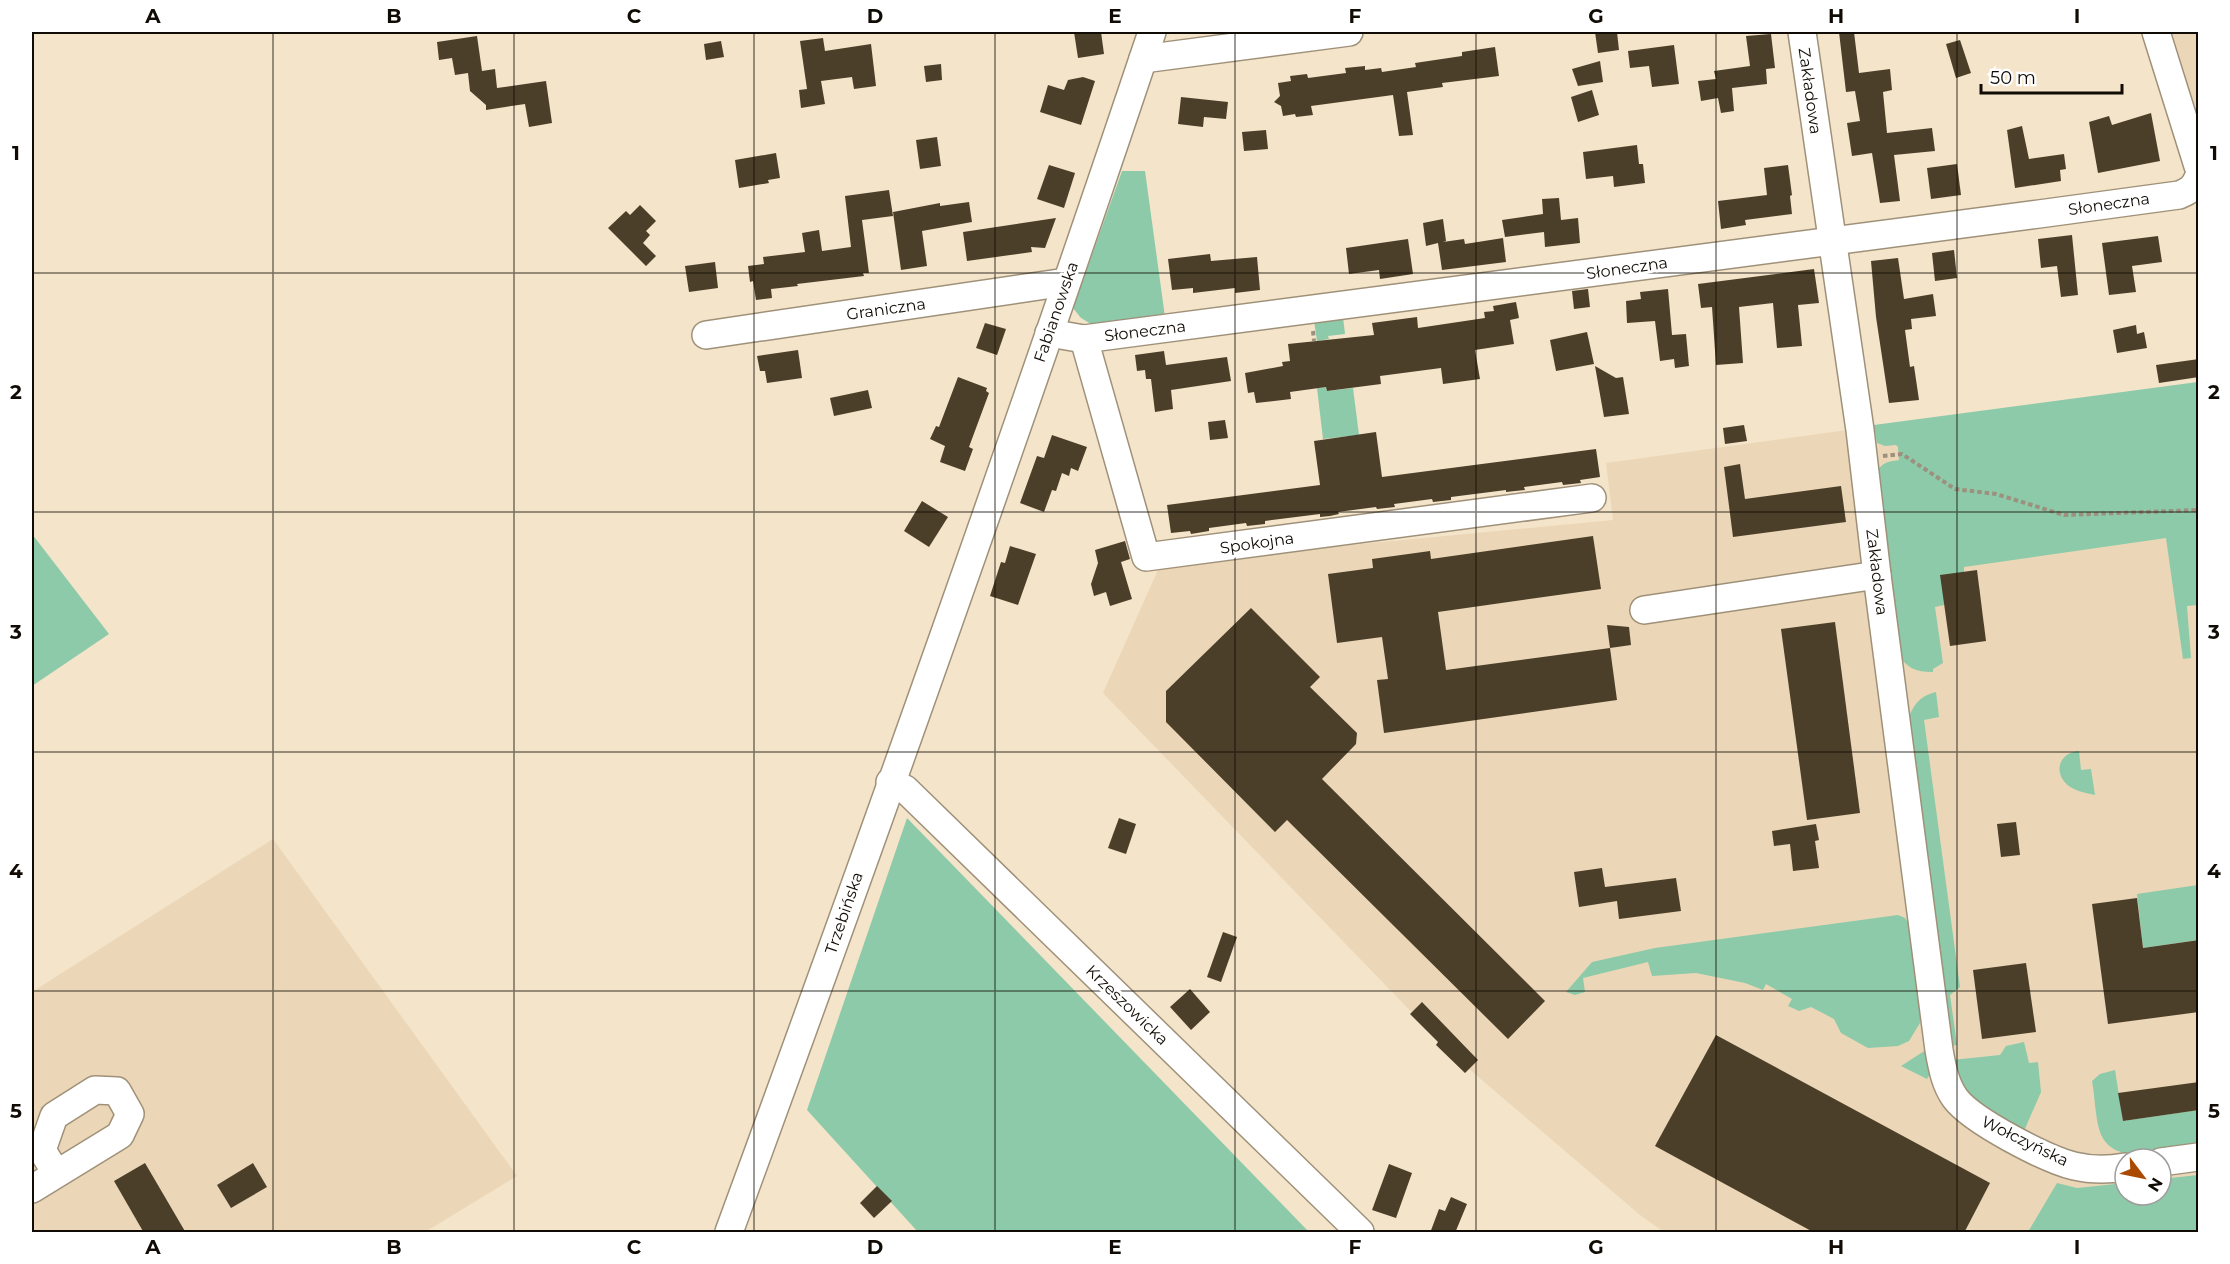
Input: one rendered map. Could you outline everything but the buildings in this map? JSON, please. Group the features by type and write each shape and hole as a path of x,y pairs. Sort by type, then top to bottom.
{"street":[{"name":"Fabianowska","path":"957,592 1152,32"},
{"path":"1143,59 1349,32"},
{"name":"Zakładowa","path":"1802,32 1863,458 1942,1067 1949,1088 1963,1108"},
{"path":"2156,32 2199,165"},
{"name":"Słoneczna","path":"1049,333 1084,339 2179,195 2188,192 2199,178"},
{"name":"Graniczna","path":"706,335 1066,282"},
{"name":"Spokojna","path":"1084,339 1146,557 1592,498"},
{"path":"1644,610 1877,575"},
{"name":"Trzebińska","path":"729,1233 891,783 957,592"},
{"name":"Krzeszowicka","path":"891,783 905,789 1360,1233"},
{"path":"1929,1095 1963,1108"},
{"name":"Wołczyńska","path":"1963,1108 1982,1121 2061,1162 2094,1169 2113,1168"},
{"path":"2173,1160 2199,1157"},
{"path":"32,1189 56,1173"}],"path":[{"path":"1313,334 1314,341"},
{"path":"1863,458 1902,454 1955,489 1996,494 2064,515 2199,510"}],"shaded area":[{"path":"2172,32 2198,32 2198,117"},
{"path":"2198,382 2198,1232 1664,1232 1640,1215 1455,1057 1103,693 1161,563 1613,520 1606,463"},
{"path":"273,839 517,1176 425,1232 32,1232 32,992"}],"green space":[{"path":"1122,171 1145,171 1165,317 1091,324 1081,318 1073,308"},
{"path":"1343,317 1345,334 1328,336 1329,339 1317,341 1314,321"},
{"path":"2198,382 2198,605 2187,606 2191,658 2183,659 2166,538 1964,567 1964,572 1944,605 1935,607 1943,663 1933,669 1933,672 1916,670 1904,662 1897,653 1875,479 1878,470 1883,465 1899,460 1898,447 1877,443 1874,425"},
{"path":"1326,387 1327,391 1353,388 1359,435 1323,439 1317,388"},
{"path":"32,534 109,634 32,686"},
{"path":"1936,692 1939,717 1924,720 1960,987 1950,995 1957,1045 1950,1046 1908,719 1918,701"},
{"path":"2079,751 2081,770 2091,769 2095,795 2072,788 2062,778 2060,766 2062,761 2071,753"},
{"path":"907,818 1309,1232 918,1232 807,1110"},
{"path":"2198,885 2198,940 2143,948 2137,894"},
{"path":"1898,915 1905,918 1909,924 1923,1004 1920,1023 1909,1041 1898,1046 1868,1048 1841,1033 1834,1019 1811,1007 1799,1011 1788,1006 1792,999 1766,984 1763,990 1745,983 1696,973 1652,976 1648,962 1583,978 1585,992 1575,995 1566,992 1592,962 1655,948"},
{"path":"2024,1042 2029,1063 2038,1062 2041,1092 2024,1131 1981,1108 1956,1079 1952,1060 2000,1055 2006,1046"},
{"path":"1929,1048 1930,1074 1927,1079 1901,1066"},
{"path":"2115,1070 2123,1121 2198,1110 2198,1147 2173,1151 2173,1147 2113,1148 2107,1143 2098,1126 2092,1081 2100,1074"},
{"path":"2198,1175 2198,1232 2028,1232 2057,1183 2077,1188 2113,1184 2113,1207 2173,1207 2173,1178"}]}
